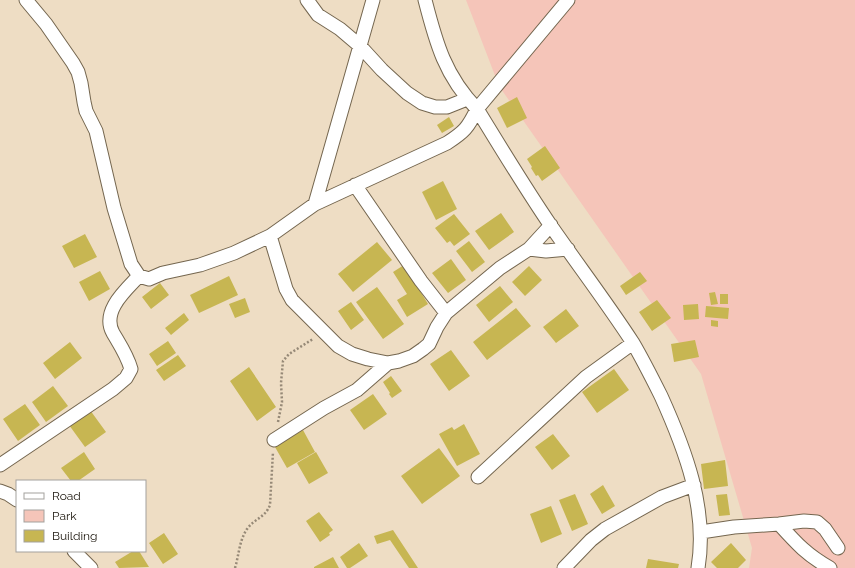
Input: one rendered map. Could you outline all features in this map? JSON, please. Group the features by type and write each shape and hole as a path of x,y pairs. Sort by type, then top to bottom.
{"street":[{"path":"26,0 46,24 78,72 84,102 96,131 114,208 131,264 139,276 149,279 164,273 200,266 234,253 270,236 315,204 447,143 463,133 470,123 477,108 568,0"},
{"path":"307,0 318,16 340,29 360,46 382,70 422,103 435,107 447,106 467,99"},
{"path":"315,204 373,0"},
{"path":"424,0 434,35 446,68 467,99 477,108 551,226 633,343 654,382 673,423 686,457 694,485 701,532 698,568"},
{"path":"355,185 421,281 446,313"},
{"path":"270,236 286,289 297,305 338,346 368,359 388,363 413,356 424,349 446,313 500,268 529,249 551,226"},
{"path":"529,249 546,251 568,249"},
{"path":"0,465 113,389 126,378 131,369 128,358 112,330 110,318 116,301 139,276"},
{"path":"478,477 586,378 633,343"},
{"path":"274,440 324,408 358,390 388,363"},
{"path":"564,568 590,540 605,528 662,497 694,485"},
{"path":"0,491 16,499"},
{"path":"701,532 734,527 804,521 817,522 825,529 838,548"},
{"path":"779,524 797,545 814,559 830,568"},
{"path":"75,552 91,568"}],"green space":[{"path":"466,0 855,0 855,568 749,568 752,548 701,374 499,86"}],"building":[{"path":"517,97 527,118 507,128 497,108"},
{"path":"449,117 454,126 442,133 437,125"},
{"path":"545,146 560,168 542,181 538,175 536,176 527,159"},
{"path":"443,181 457,209 436,220 422,192"},
{"path":"501,213 514,232 489,250 475,231"},
{"path":"454,214 470,234 454,246 450,241 447,243 435,228"},
{"path":"85,234 97,257 74,268 62,246"},
{"path":"469,241 485,262 472,272 456,251"},
{"path":"377,242 392,260 353,292 338,274"},
{"path":"451,259 466,280 448,293 432,273"},
{"path":"404,265 428,304 407,317 397,300 407,294 393,272"},
{"path":"529,266 542,280 525,296 512,282"},
{"path":"100,271 110,289 89,301 79,282"},
{"path":"640,272 647,281 626,295 620,286"},
{"path":"229,276 238,295 199,313 190,295"},
{"path":"160,283 169,295 151,309 142,297"},
{"path":"500,286 513,302 489,322 476,305"},
{"path":"377,287 404,324 383,339 356,302"},
{"path":"715,292 718,304 711,305 709,293"},
{"path":"720,294 728,294 728,304 720,304"},
{"path":"245,298 250,312 235,318 229,304"},
{"path":"657,300 671,318 652,331 639,312"},
{"path":"351,302 364,320 351,330 338,311"},
{"path":"698,304 699,319 684,320 683,305"},
{"path":"706,306 729,308 728,319 705,317"},
{"path":"516,308 531,326 487,360 473,342"},
{"path":"566,309 579,326 556,343 543,327"},
{"path":"184,313 189,320 171,335 165,328"},
{"path":"711,320 718,321 718,327 711,326"},
{"path":"695,340 699,357 674,362 671,344"},
{"path":"168,341 176,353 157,366 149,354"},
{"path":"70,342 82,358 55,379 43,363"},
{"path":"451,350 470,376 449,391 430,364"},
{"path":"178,355 186,366 164,381 156,370"},
{"path":"249,367 276,407 257,421 230,381"},
{"path":"614,369 629,390 597,413 582,392"},
{"path":"391,376 402,391 392,398 383,382"},
{"path":"53,386 68,406 46,422 32,402"},
{"path":"373,394 387,414 364,430 350,410"},
{"path":"25,404 40,425 18,441 3,419"},
{"path":"90,410 106,432 85,447 69,425"},
{"path":"464,424 480,454 457,466 439,434 452,427 454,430"},
{"path":"303,430 315,452 287,468 275,447"},
{"path":"553,434 570,456 552,470 535,447"},
{"path":"439,448 460,476 422,504 401,476"},
{"path":"84,452 95,469 79,480 70,480 61,468"},
{"path":"316,452 328,473 309,484 297,463"},
{"path":"725,460 728,486 704,489 701,464"},
{"path":"603,485 615,506 602,514 590,494"},
{"path":"575,494 588,524 572,531 559,500"},
{"path":"727,494 730,515 719,516 716,495"},
{"path":"551,506 562,534 541,543 530,514"},
{"path":"319,512 333,530 329,533 330,535 320,542 306,521"},
{"path":"393,530 418,568 409,568 390,540 377,544 374,536"},
{"path":"164,533 178,554 163,564 149,543"},
{"path":"359,543 368,556 350,568 347,568 340,557"},
{"path":"731,543 746,560 738,568 717,568 711,562"},
{"path":"131,552 140,552 149,567 119,568 115,562"},
{"path":"333,557 339,568 314,568 314,567"},
{"path":"648,559 679,564 678,568 646,568"}]}
